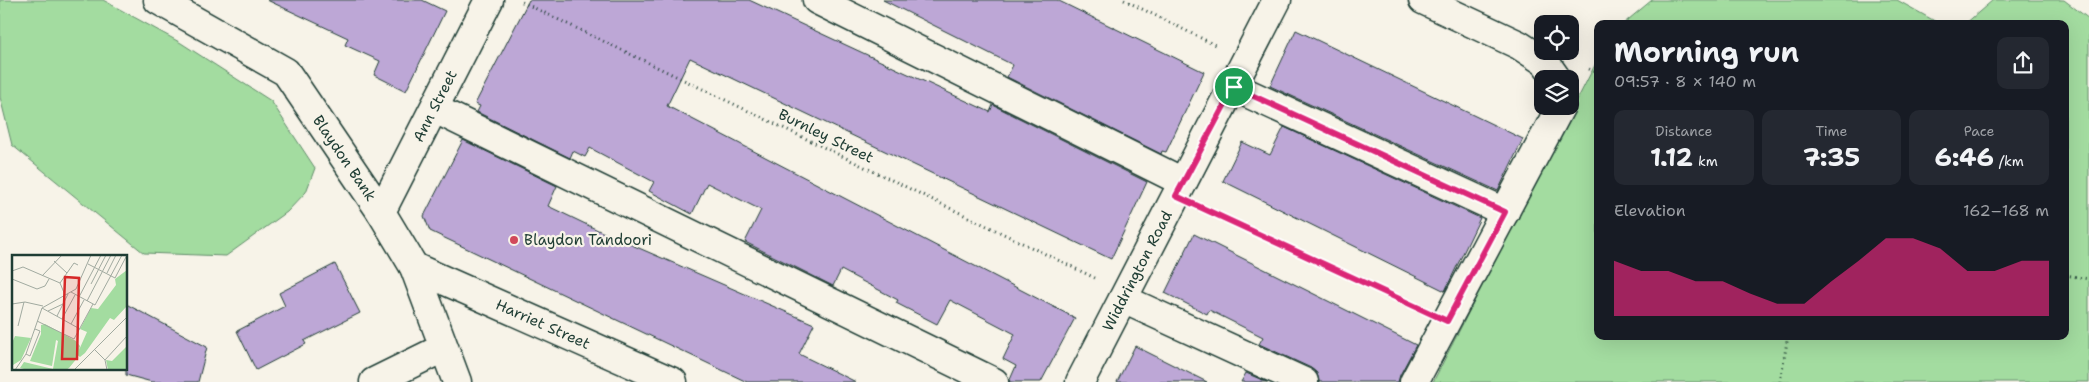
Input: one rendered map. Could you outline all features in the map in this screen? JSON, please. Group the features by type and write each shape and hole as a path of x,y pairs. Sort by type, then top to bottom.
{"street":[{"name":"Blaydon Bank","path":"158,0 286,72 381,212 414,267 457,382"},
{"path":"817,0 1180,189"},
{"name":"Widdrington Road","path":"1080,382 1278,0"},
{"path":"1423,0 1519,45 1545,62 1551,70"},
{"name":"Ann Street","path":"381,212 435,109 482,2"},
{"path":"1234,87 1505,212"},
{"path":"435,109 994,382"},
{"path":"1414,382 1556,115"},
{"name":"Harriet Street","path":"414,267 673,382"},
{"path":"1124,296 1304,382"},
{"path":"374,382 444,348"}],"path":[{"name":"Burnley Street","path":"518,0 1124,296"},
{"path":"1124,0 1247,61"},
{"path":"1180,189 1447,321"},
{"path":"2069,276 2089,279"},
{"path":"1780,382 1787,340"}],"green space":[{"path":"0,0 103,0 181,43 271,101 315,168 306,192 287,212 226,256 144,253 12,145 0,97"},
{"path":"1652,0 1897,0 1933,20 1628,20"},
{"path":"1993,0 2064,0 2089,19 2089,382 1433,382 1569,115 1579,115 1579,96 1594,67 1594,340 2069,340 2069,20 1970,20"}],"building":[{"path":"267,0 422,0 445,11 406,91 374,75 380,61 345,45 348,38"},
{"path":"529,0 749,0 990,112 993,105 1147,182 1111,259 690,58 667,106 1075,318 1041,382 1009,382 1016,366 1003,359 1015,334 950,300 937,324 896,303 898,300 841,270 833,286 745,242 761,210 707,183 692,214 649,191 654,182 590,148 585,157 573,151 570,158 477,112 480,106 475,104"},
{"path":"883,0 1057,0 1204,72 1166,152 1162,151 1161,154 1007,77 1013,65"},
{"path":"1296,30 1523,139 1498,191 1270,86"},
{"path":"1284,127 1480,218 1445,291 1223,181 1242,142 1270,155"},
{"path":"463,140 557,186 548,206 602,232 814,324 799,354 856,382 747,382 430,231 424,216"},
{"path":"1194,234 1416,345 1398,382 1319,382 1317,373 1311,368 1259,344 1263,337 1209,310 1207,314 1165,293"},
{"path":"335,264 360,313 304,341 306,344 256,370 237,331 285,306 279,293"},
{"path":"128,305 207,347 198,382 152,382 126,375 126,370 128,370"},
{"path":"1135,346 1207,382 1117,382"},
{"path":"1246,373 1267,382 1241,382"}],"place":[{"name":"Blaydon Tandoori","path":"514,240"}],"route":[{"path":"1234,87 1505,212 1447,321 1176,196 1234,87"}]}
